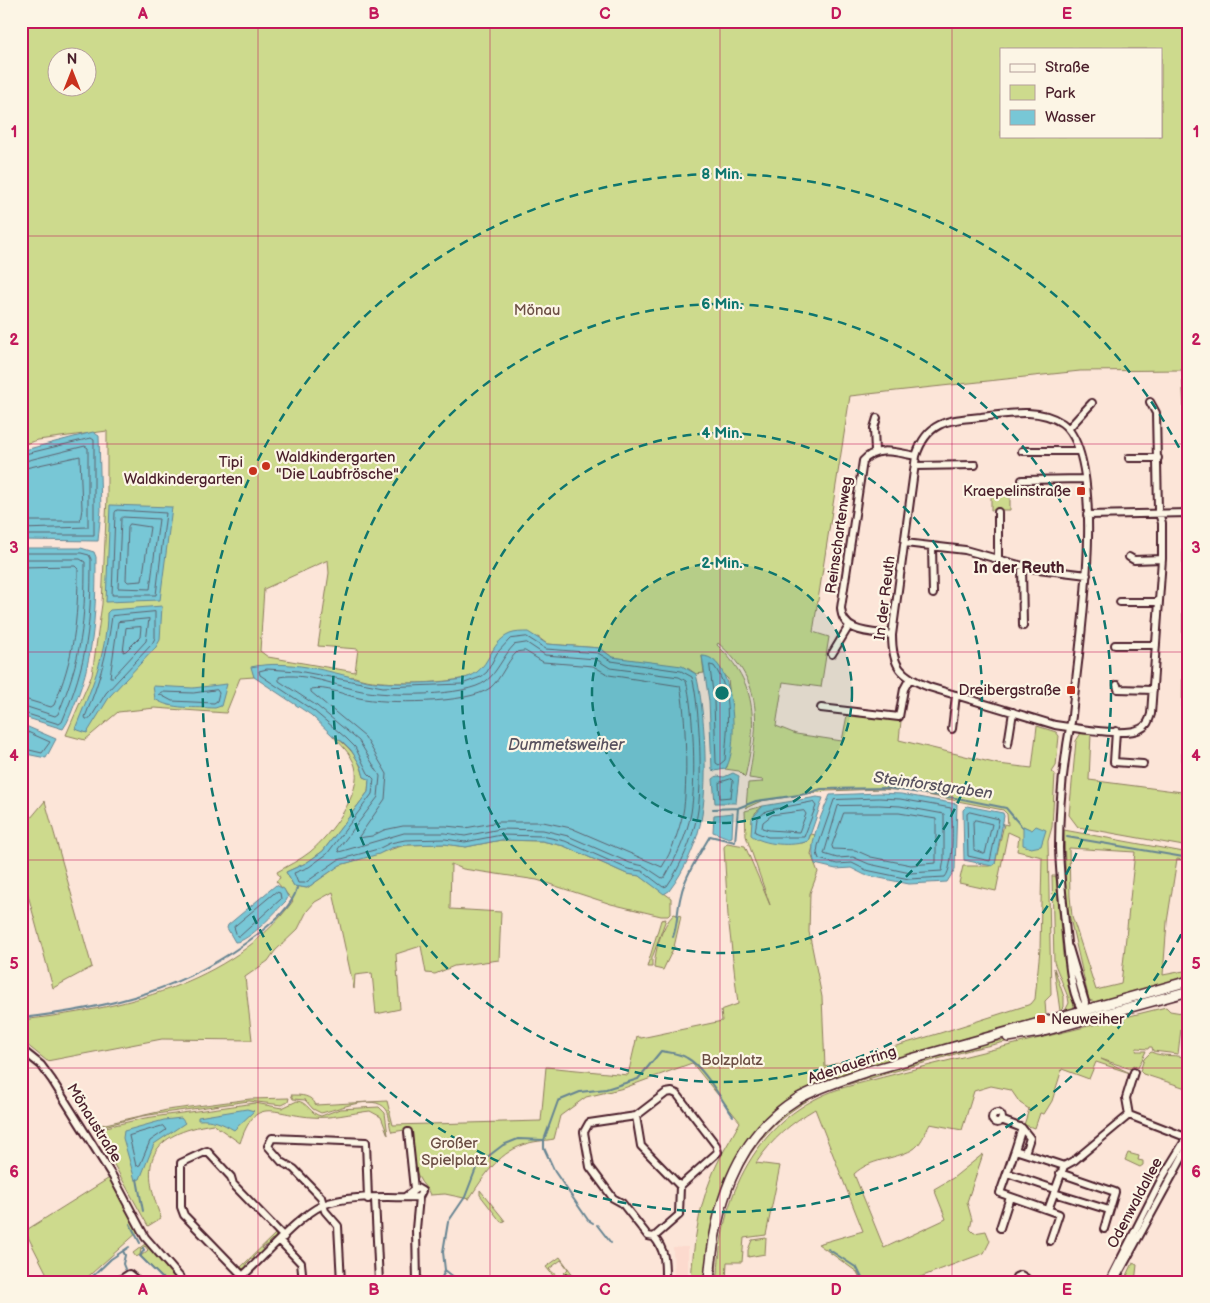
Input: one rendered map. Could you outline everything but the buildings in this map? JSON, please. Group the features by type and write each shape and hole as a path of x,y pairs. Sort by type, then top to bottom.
{"main road":[{"name":"Adenauerring","path":"709,1282 715,1223 731,1176 755,1137 781,1111 797,1100 823,1086 976,1043 1040,1032 1189,981"},
{"name":"Adenauerring","path":"1085,1016 1189,991"}],"street":[{"path":"821,708 899,717 904,689 910,678 956,695 1070,728 1133,732 1147,724 1151,714 1162,559 1156,413 1150,402"},
{"path":"1085,1016 1078,1004 1068,964 1059,846 1087,575 1085,479 1079,451 1068,429 1092,403"},
{"name":"In der Reuth","path":"910,678 903,673 894,658 892,635 916,456 920,445 929,431 944,422 954,420 1035,413 1050,417 1068,429"},
{"path":"877,418 874,428 875,452 916,456"},
{"path":"1022,451 1079,451"},
{"name":"Reinschartenweg","path":"849,626 843,618 841,608 861,467 866,457 875,452"},
{"path":"1129,458 1158,458"},
{"path":"915,466 975,465"},
{"path":"1022,480 1085,479"},
{"path":"998,512 998,559"},
{"path":"1087,515 1189,513"},
{"path":"904,543 965,550 1022,566 1087,575"},
{"path":"932,546 933,594"},
{"path":"1129,557 1134,560 1162,559"},
{"path":"1022,566 1023,626"},
{"path":"1120,602 1159,602"},
{"path":"832,654 849,626 858,630 892,635"},
{"path":"1115,645 1156,645"},
{"path":"1117,685 1118,689 1153,690"},
{"path":"952,729 956,695"},
{"path":"1008,744 1013,712"},
{"path":"1116,731 1114,762 1143,764"},
{"name":"Mönaustraße","path":"21,1048 41,1065 52,1080 113,1177 146,1238 184,1282"},
{"path":"1129,1115 1126,1098 1134,1072"},
{"path":"665,1282 664,1253 654,1237 648,1236 622,1203 613,1198 590,1168 584,1132 589,1123 636,1116 666,1093 674,1092 716,1145 718,1152 715,1157 680,1186"},
{"path":"1129,1115 1188,1137"},
{"path":"1048,1210 1062,1170 1129,1115"},
{"path":"636,1116 641,1146 680,1186 680,1215 654,1237"},
{"path":"1001,1120 1022,1128 1030,1138 1026,1153"},
{"path":"1022,1128 1000,1193 1059,1214 1050,1240"},
{"path":"408,1132 414,1189"},
{"name":"Odenwaldallee","path":"1109,1282 1162,1178 1188,1137"},
{"path":"341,1282 338,1226 325,1211 320,1196 294,1169 282,1162 268,1146 272,1138 366,1142 368,1199"},
{"name":"Odenwaldallee","path":"1114,1282 1189,1145"},
{"path":"1015,1150 1115,1192 1104,1229"},
{"path":"302,1282 301,1263 282,1239 233,1184 230,1177 207,1152 181,1163 181,1207 184,1215 240,1280 282,1239 312,1211 323,1205 368,1199 419,1197"},
{"path":"1007,1173 1109,1210"},
{"path":"405,1197 414,1189 421,1190 422,1195 419,1197 416,1229 417,1282"},
{"path":"1000,1228 1010,1196"},
{"path":"375,1199 379,1282"},
{"path":"117,1282 129,1274 138,1282"},
{"path":"1015,1282 1016,1277 1021,1275 1025,1276 1026,1282"},
{"path":"561,1282 568,1278 573,1282"}],"shaded area":[{"path":"673,1247 688,1247 688,1282 674,1282"}],"green space":[{"name":"Mönau","path":"21,21 1189,21 1189,474 1187,474 1182,370 1080,371 850,396 813,632 829,637 821,687 783,682 776,726 796,734 842,741 847,715 901,721 899,740 998,764 1032,768 1037,726 1056,732 1059,736 1056,766 1052,772 1055,774 1052,827 1048,841 1051,995 1045,1001 1046,1016 1019,1023 995,1034 795,1097 735,1160 718,1200 703,1282 691,1282 699,1216 706,1190 714,1171 740,1122 692,1063 624,1088 586,1097 560,1116 554,1139 527,1144 506,1154 492,1168 469,1199 445,1194 430,1195 417,1173 411,1129 392,1132 386,1109 380,1104 369,1102 387,1101 393,1125 541,1121 546,1067 628,1075 637,1036 641,1038 722,1021 721,1010 738,1004 728,916 724,847 727,843 745,846 770,905 746,836 745,811 763,806 755,813 756,839 802,843 808,841 811,834 816,835 811,854 818,872 810,893 809,932 822,997 825,1067 1031,1004 1035,999 1040,949 1042,857 1017,851 1019,837 1008,832 996,891 959,883 963,866 989,866 995,864 1004,824 1008,825 1007,814 1003,810 907,791 881,789 826,791 761,801 746,808 748,783 762,782 763,780 749,778 755,739 756,721 754,704 751,689 744,673 733,658 718,643 717,645 731,660 741,675 751,706 752,740 745,777 739,771 725,769 727,767 730,723 728,679 702,656 704,673 696,674 689,669 612,657 600,648 547,644 538,637 493,650 479,673 469,677 437,682 380,682 355,677 252,667 254,677 240,678 226,713 155,708 118,712 85,740 66,735 92,675 102,604 107,497 107,431 38,440 21,445","holes":["328,560 329,573 318,646 358,649 355,672 268,657 260,651 264,589","1023,826 1043,836 1041,845"]},
{"path":"991,495 1010,495 1010,510 991,510"},
{"path":"1183,541 1189,542 1189,847 1078,827 1069,815 1076,741 1081,733 1091,734 1089,780 1182,792"},
{"path":"332,735 348,747 356,758 364,777 369,779 368,792 323,851 306,863 286,872 294,886 307,888 340,865 405,845 444,844 466,847 501,840 542,841 564,846 627,874 640,876 671,898 671,913 668,916 661,916 611,904 537,880 463,869 451,864 450,909 501,912 499,960 454,966 435,974 426,973 421,946 396,954 400,1009 376,1014 372,973 355,975 354,989 333,892 315,902 307,911 298,929 275,951 268,961 245,977 252,1040 162,1039 47,1061 21,1040 21,1020 96,1009 134,1000 171,988 206,973 238,954 268,930 293,901 276,881 280,878 277,872 302,858 318,845 350,801 356,777 355,766 351,757"},
{"path":"45,801 92,967 53,988 21,869 21,830"},
{"path":"1064,830 1189,853 1189,861 1177,859 1167,922 1163,975 1189,970 1189,977 1095,1002 1089,1000 1066,901","holes":["1069,848 1135,852 1121,984 1096,990 1072,916"]},
{"path":"1052,876 1056,876 1063,955 1075,1001 1073,1010 1064,1013 1069,1003 1054,962"},
{"path":"674,914 681,916 674,947 663,970 654,968 659,939 669,919"},
{"path":"666,919 652,958 652,967 647,967 661,920"},
{"path":"1054,968 1064,997 1064,1007 1060,1011"},
{"path":"1166,1007 1170,1011 1188,1014 1188,1030 1181,1029 1178,1054 1153,1051 1152,1047 1148,1049 1137,1048 1136,1051 1146,1051 1138,1068 1133,1065 1131,1069 1101,1059 1130,1073 1096,1062 1089,1079 1062,1069 1052,1101 1044,1114 1040,1113 1035,1128 1024,1125 1029,1109 1020,1103 1011,1090 991,1086 974,1091 962,1130 930,1124 920,1142 912,1150 875,1162 854,1174 884,1248 946,1219 934,1189 953,1178 983,1154 967,1202 972,1220 970,1229 974,1233 986,1231 990,1241 984,1253 907,1282 862,1282 857,1272 818,1244 863,1231 815,1109 782,1132 756,1163 780,1166 766,1235 744,1238 742,1262 727,1262 726,1282 718,1282 725,1220 735,1191 748,1164 765,1139 787,1118 812,1101 842,1088"},
{"path":"1033,1036 973,1049 829,1090 827,1088 848,1080 986,1043"},
{"path":"1151,1052 1189,1059 1189,1089 1143,1074 1140,1071 1144,1059"},
{"path":"821,1090 820,1094 794,1109 772,1127 754,1148 740,1172 722,1224 716,1282 713,1282 715,1252 720,1223 728,1196 739,1170 754,1146 772,1125 795,1106"},
{"name":"Mönau","path":"291,1095 309,1097 316,1105 362,1102 321,1113 313,1109 305,1100 293,1099"},
{"path":"289,1098 288,1102 282,1105 249,1101 142,1116 93,1129 92,1127 167,1110 250,1099"},
{"path":"297,1101 304,1103 314,1113 321,1116 340,1109 379,1107 385,1113 388,1135 381,1117 370,1111 333,1117 318,1117 267,1111 259,1113 252,1118 240,1143 213,1124 175,1135 163,1143 155,1153 151,1166 154,1198 161,1218 148,1226 96,1132 106,1127 145,1118 255,1103 282,1108"},
{"path":"1128,1153 1139,1156 1138,1160 1143,1161 1143,1165 1140,1167 1125,1160"},
{"path":"111,1177 138,1232 82,1282 51,1282 26,1233 28,1229"},
{"path":"480,1190 505,1221 501,1222 480,1195"},
{"path":"276,1233 275,1241 272,1239 268,1243 271,1246 266,1245 262,1248 265,1252 261,1256 257,1253 253,1257 255,1260 251,1259 246,1264 247,1268 239,1269"},
{"path":"766,1238 765,1254 748,1257 748,1250 752,1240"},
{"path":"145,1244 181,1282 167,1282 141,1256 148,1250 145,1246 141,1249 140,1255 136,1257 133,1253"},
{"path":"560,1257 576,1279 575,1280 567,1272 567,1276 564,1273 568,1269 561,1260 549,1269 559,1278 555,1278 546,1267"},
{"path":"1133,1263 1137,1265 1135,1282 1124,1282"}],"water":[{"path":"93,432 99,436 101,510 98,541 21,540 21,451"},
{"path":"110,505 172,507 160,600 106,602"},
{"path":"21,548 81,548 94,552 96,557 96,594 91,648 82,683 63,729 21,716"},
{"path":"162,606 160,640 156,647 110,696 87,733 75,729 92,687 101,658 107,613 110,610"},
{"name":"Dummetsweiher","path":"528,632 547,644 600,648 612,657 682,666 696,674 702,706 705,744 704,800 697,835 690,855 669,891 664,894 640,876 627,874 564,846 542,841 501,840 466,847 444,844 405,845 391,848 379,854 340,865 307,888 294,886 286,872 306,863 323,851 368,792 369,779 364,777 361,766 351,750 343,742 332,735 311,715 254,677 251,667 279,664 293,665 372,682 444,682 465,678 473,674 485,663 503,638 512,633"},
{"path":"702,656 714,660 722,672 732,707 732,745 729,760 725,769 715,771 712,770 709,701"},
{"path":"227,684 221,706 215,708 184,707 161,703 155,699 153,686 193,688"},
{"path":"21,724 56,739 46,758 21,753"},
{"path":"733,773 739,776 736,803 715,803 713,779 717,776 724,777"},
{"path":"901,794 957,804 955,869 947,882 909,884 865,875 851,868 836,869 815,864 813,856 814,838 830,795"},
{"path":"817,797 823,798 808,841 794,844 778,844 763,841 751,835 752,818 763,806"},
{"path":"967,806 1003,813 995,864 992,866 964,860 963,810"},
{"path":"733,813 732,837 729,838 713,832 714,815"},
{"path":"1023,826 1032,830 1036,826 1046,830 1041,846 1031,848 1023,845"},
{"path":"276,885 284,889 288,897 286,901 255,932 241,941 235,942 227,928 228,925"},
{"path":"247,1109 254,1111 234,1130 217,1122 198,1120 198,1117"},
{"path":"181,1118 185,1123 154,1144 140,1179 135,1180 123,1138 124,1131 164,1120"}],"waterway":[{"name":"Steinforstgraben","path":"713,809 738,808 756,801 806,794 821,789 886,788 962,799 1006,808 1022,827"},
{"path":"673,937 681,895 689,872 710,836 735,842 738,808"},
{"name":"Steinforstgraben","path":"1067,837 1189,858"},
{"name":"Steinforstgraben","path":"21,1018 86,1009 116,1002 175,983 231,953 258,934 281,914 291,902 297,888"},
{"path":"593,1223 588,1220 555,1172 544,1148 544,1140 558,1101 580,1092 606,1089 638,1079 661,1051 681,1055 693,1062 706,1076 733,1116"},
{"path":"440,1282 445,1270 443,1252 448,1222 465,1197 475,1171 482,1161 503,1145 518,1139 544,1140"},
{"path":"137,1179 143,1211"},
{"path":"130,1224 140,1243"},
{"path":"597,1225 611,1243"},
{"path":"87,1282 111,1259 129,1247"},
{"path":"143,1248 144,1250 140,1256 166,1282"},
{"path":"828,1249 857,1268 864,1282"},
{"path":"123,1251 125,1255 123,1264 125,1269"},
{"path":"445,1270 460,1282"}],"place":[{"name":"Waldkindergarten \"Die Laubfrösche\"","path":"266,466"},
{"name":"Tipi Waldkindergarten","path":"253,471"},
{"name":"Kraepelinstraße","path":"1081,491"},
{"name":"Dreibergstraße","path":"1071,690"},
{"name":"Neuweiher","path":"1041,1019"}],"district":[{"name":"In der Reuth","path":"1019,568"}],"park label":[{"name":"Bolzplatz","path":"732,1060"},
{"name":"Großer Spielplatz","path":"454,1152"}]}
